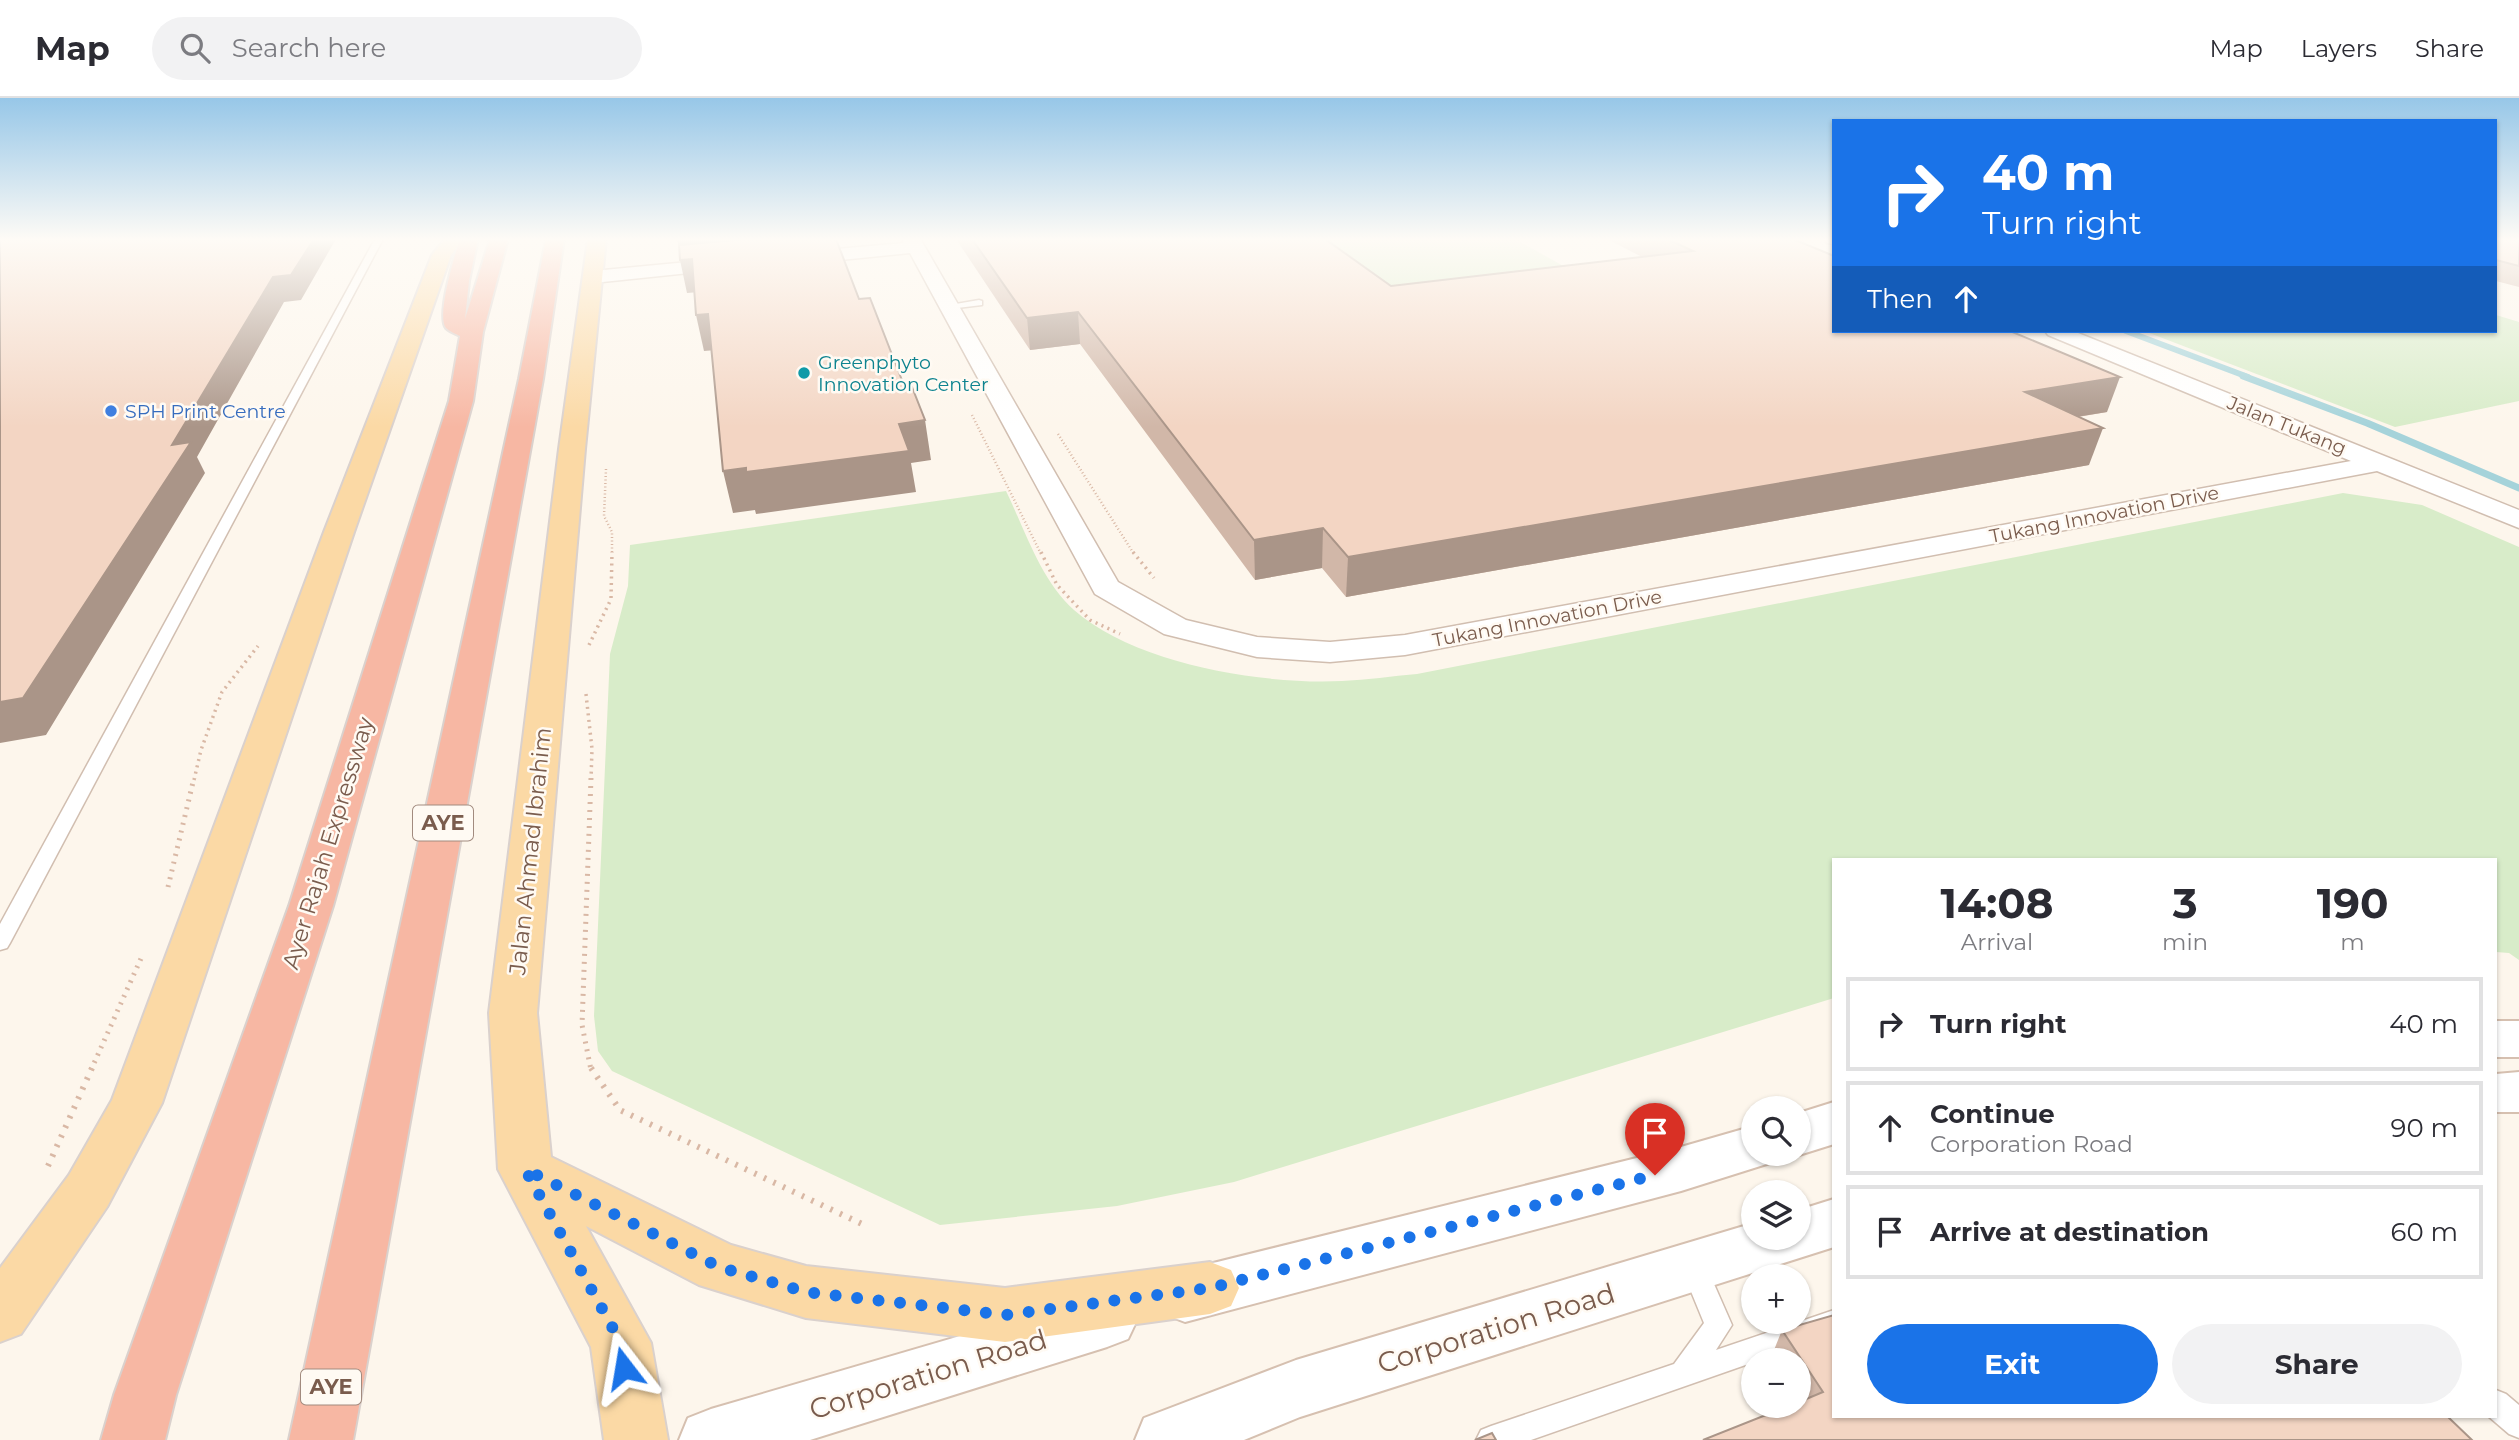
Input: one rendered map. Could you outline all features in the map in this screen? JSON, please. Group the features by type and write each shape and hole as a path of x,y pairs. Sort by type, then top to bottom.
{"highway":[{"path":"456,302 454,324 472,332"},
{"name":"Ayer Rajah Expressway","path":"139,1418 311,906 461,401 472,332 481,302"},
{"name":"AYE","path":"321,1440 544,302"},
{"path":"543,310 550,302"}],"main road":[{"path":"4,1309 88,1191 136,1103 344,519 425,302"},
{"name":"Jalan Ahmad Ibrahim","path":"585,302 572,449 513,1013 525,1169 621,1343 636,1440"},
{"path":"2497,1039 2519,1039"},
{"path":"2497,1093 2519,1092"},
{"path":"1811,1130 1832,1124"},
{"name":"Corporation Road","path":"710,1440 1210,1288 1681,1169 1741,1151"},
{"path":"525,1169 719,1267 806,1292 1005,1315 1210,1288"},
{"path":"1811,1230 1832,1224"},
{"name":"Corporation Road","path":"1167,1440 1296,1389 1747,1250"}],"street":[{"name":"Tukang Innovation Drive","path":"947,302 1107,588 1175,627 1257,648 1330,652 1405,645 2379,463"},
{"name":"Jalan Tukang","path":"2060,333 2519,520"},
{"path":"2304,475 2381,484 2493,509"}],"lane":[{"path":"0,943 345,302"},
{"path":"949,306 979,303"},
{"path":"1682,1374 1718,1325 1694,1267"},
{"path":"1491,1440 1832,1322"},
{"path":"2497,1405 2519,1424"}],"path":[{"path":"969,408 1057,585 1090,620 1124,636"},
{"path":"1052,424 1138,559 1162,586"},
{"path":"588,648 611,599 612,532 604,516 606,460"},
{"path":"166,895 201,750 222,692 259,645"},
{"path":"585,686 592,750 582,1025 592,1073 620,1110 862,1224"},
{"path":"43,1174 146,947"}],"green space":[{"path":"1395,302 1487,302 1408,311"},
{"path":"2497,315 2519,322 2519,401 2395,427 2149,333 2497,333"},
{"path":"1006,491 1052,585 1074,610 1100,629 1165,657 1201,667 1239,675 1310,681 1417,674 2343,493 2422,505 2519,547 2519,960 2509,953 2497,952 2497,858 1832,858 1832,999 1234,1182 1117,1206 940,1225 612,1071 598,1051 594,1016 610,654 628,586 630,545"}],"building":[{"path":"0,302 258,302 172,445 191,442 23,698 0,702"},
{"name":"Greenphyto Innovation Center","path":"695,302 871,302 905,388 912,387 925,420 899,424 909,451 746,472 746,468 723,471 708,314 696,315"},
{"path":"1016,302 1832,302 1832,333 2015,333 2120,377 2025,392 2103,428 1348,557 1323,528 1254,540 1078,312 1027,318"},
{"path":"1832,1316 1832,1418 2449,1418 2472,1440 1703,1440 1758,1418 1811,1418 1811,1397 1823,1392 1811,1374 1811,1348 1794,1348 1785,1334 1811,1334 1811,1322"},
{"path":"1492,1433 1496,1440 1475,1440"}],"waterway":[{"path":"2131,333 2248,377"},
{"path":"2243,376 2367,423 2519,488"}],"place":[{"name":"Greenphyto Innovation Center","path":"804,373"},
{"name":"SPH Print Centre","path":"111,411"}],"route":[{"path":"624,1368 621,1343 525,1169 719,1267 806,1292 1005,1315 1210,1288 1655,1175"}]}
